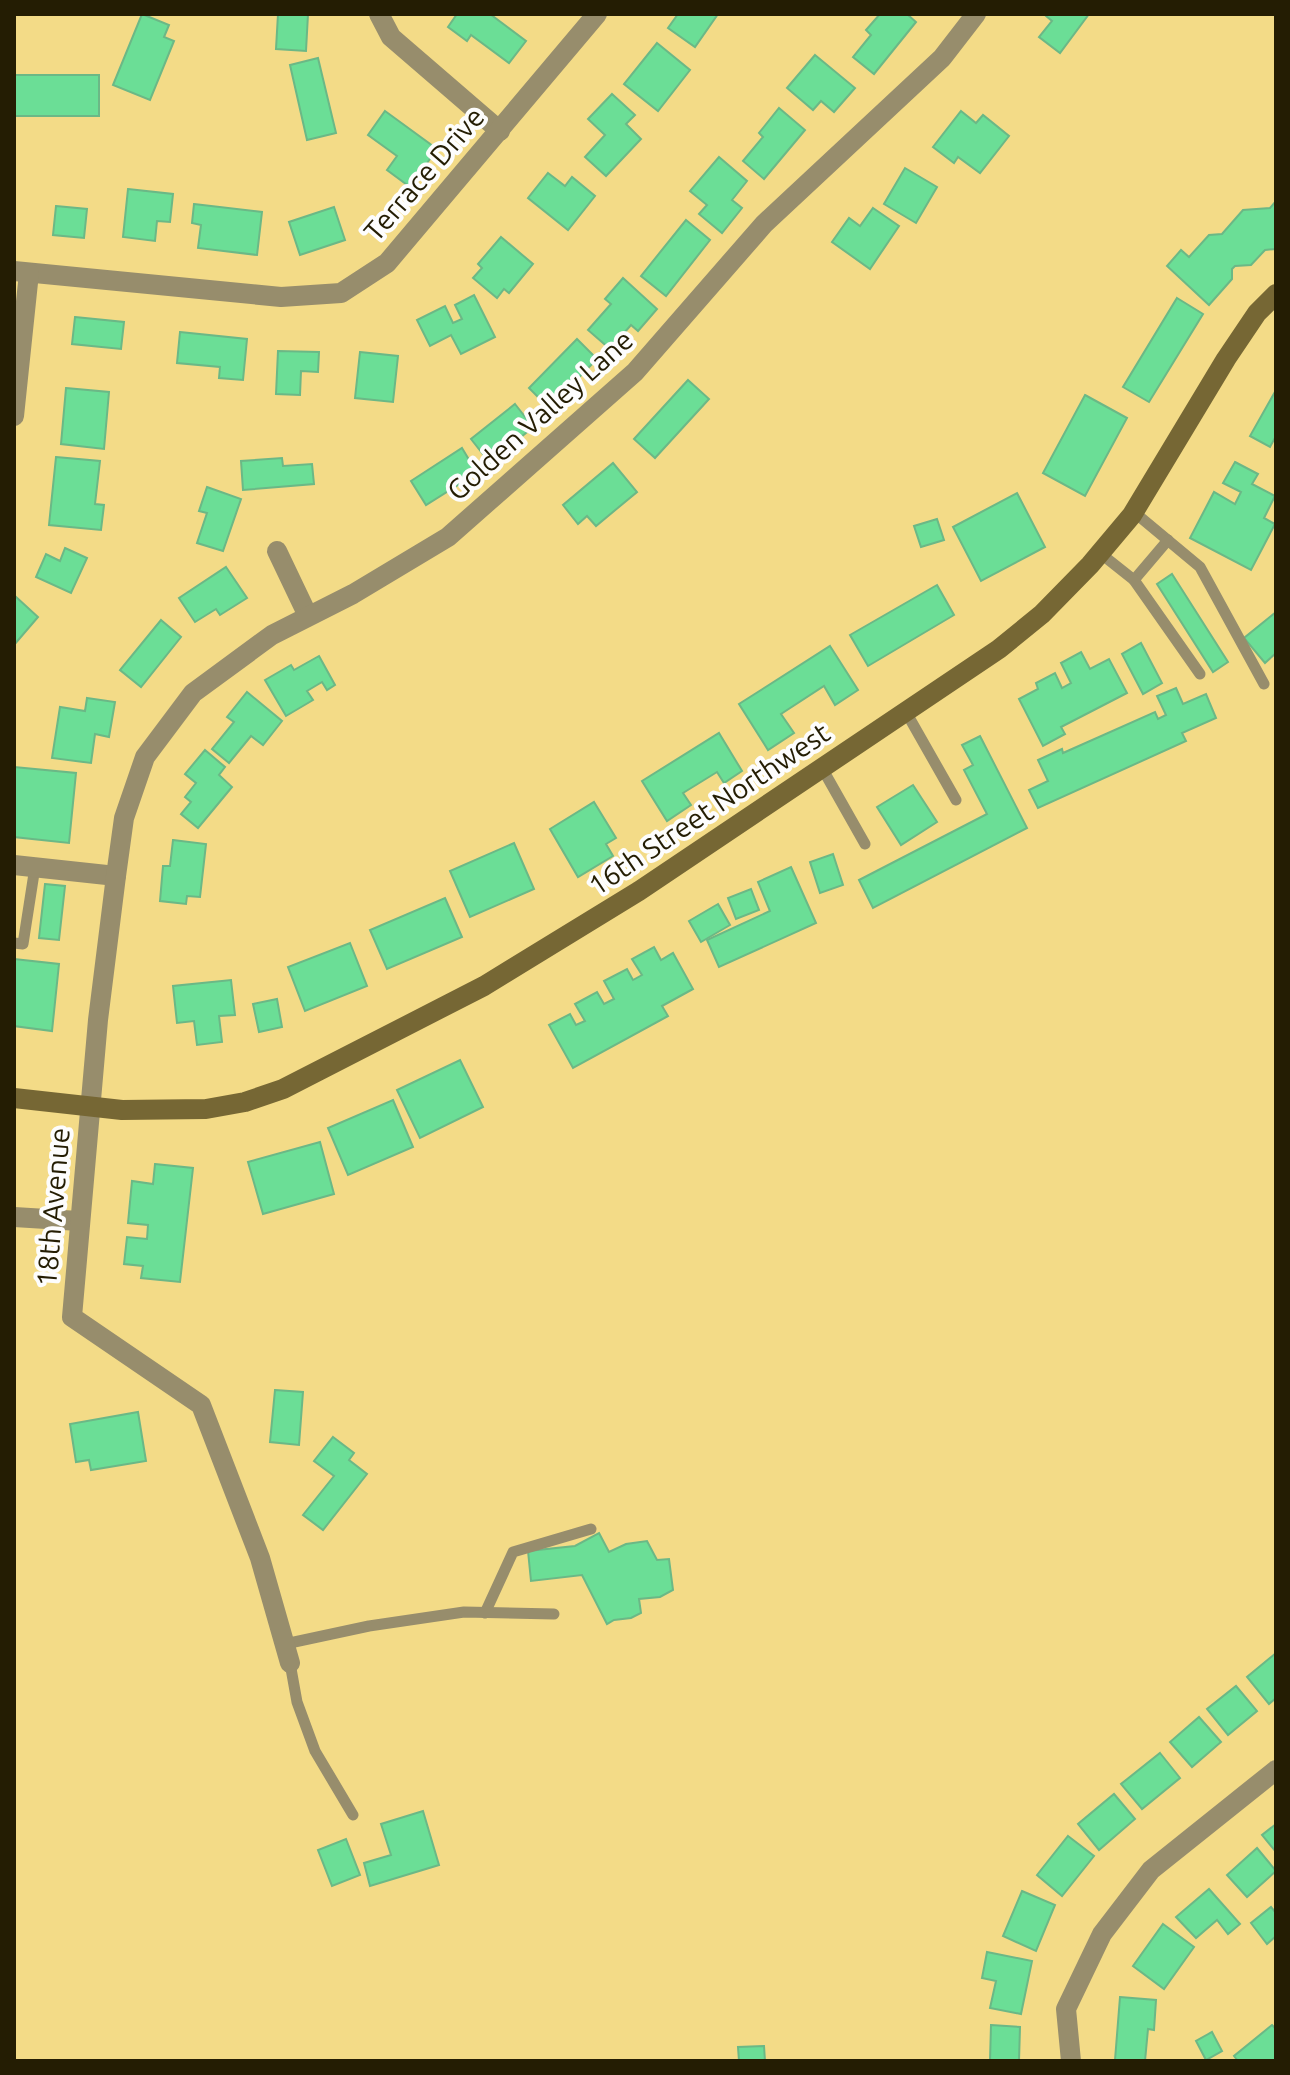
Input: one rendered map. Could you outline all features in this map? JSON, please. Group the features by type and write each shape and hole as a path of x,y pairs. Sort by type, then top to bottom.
{"street":[{"path":"379,14 391,37 500,131"},
{"name":"Terrace Drive","path":"21,272 281,297 341,293 387,263 597,14"},
{"name":"Golden Valley Lane","path":"124,818 145,757 193,693 272,635 353,594 448,537 635,372 764,224 942,58 976,14"},
{"path":"14,416 21,272"},
{"name":"16th Street Northwest","path":"14,1098 122,1110 206,1109 245,1102 283,1089 484,986 639,891 999,649 1042,614 1134,512 1226,359 1257,313 1276,294"},
{"path":"277,551 308,616"},
{"name":"18th Avenue","path":"124,818 90,1107 72,1317 201,1405 260,1558 288,1654"},
{"path":"24,866 116,876"},
{"path":"14,1217 79,1221"},
{"path":"1071,2061 1066,2009 1102,1934 1151,1870 1276,1770"}],"lane":[{"path":"1134,512 1200,567 1264,684"},
{"path":"1134,580 1168,540"},
{"path":"1100,553 1134,580 1200,674"},
{"path":"906,712 956,800"},
{"path":"822,768 865,844"},
{"path":"14,943 23,944 24,866"},
{"path":"485,1613 513,1552 591,1529"},
{"path":"353,1815 315,1751 297,1702 288,1654 369,1626 464,1612 554,1614"}],"building":[{"path":"142,14 169,25 164,37 174,41 150,100 113,85"},
{"path":"278,14 308,14 306,51 276,49"},
{"path":"457,14 490,14 526,41 509,63 471,35 467,41 448,27"},
{"path":"678,14 718,14 695,47 668,28"},
{"path":"880,14 907,14 916,22 874,74 853,57 871,35 866,30"},
{"path":"1089,14 1060,53 1039,37 1052,21 1046,16"},
{"path":"657,43 690,70 658,111 624,84"},
{"path":"815,55 855,88 834,112 821,101 813,110 787,88"},
{"path":"318,58 336,133 307,140 290,65"},
{"path":"14,75 99,75 99,116 14,116"},
{"path":"612,94 635,115 626,124 641,139 606,176 585,157 605,135 588,119"},
{"path":"779,108 805,130 764,179 743,161 763,137 759,133"},
{"path":"385,111 437,149 410,187 387,170 397,156 368,135"},
{"path":"961,111 976,123 983,115 1009,136 980,173 958,157 954,163 933,147"},
{"path":"719,157 747,181 732,200 742,208 722,233 699,214 707,205 690,191"},
{"path":"905,168 937,187 916,223 884,204"},
{"path":"548,173 565,186 572,177 595,196 568,230 528,198"},
{"path":"128,189 173,194 170,222 157,221 155,241 123,237"},
{"path":"1276,201 1276,249 1265,250 1251,265 1235,266 1232,279 1209,305 1167,266 1181,250 1189,257 1209,235 1222,234 1243,210 1270,208"},
{"path":"194,204 262,212 257,255 198,248 201,225 192,223"},
{"path":"56,206 87,209 84,238 53,235"},
{"path":"334,207 345,240 300,255 289,222"},
{"path":"873,208 899,226 870,269 832,242 849,218 860,226"},
{"path":"686,220 710,240 666,296 641,276"},
{"path":"501,237 533,264 509,293 504,289 497,298 473,278 482,268 478,264"},
{"path":"623,278 657,309 638,331 631,325 610,349 588,330 611,304 605,299"},
{"path":"474,295 495,337 461,354 451,335 430,346 417,320 445,306 453,323 462,319 455,305"},
{"path":"1177,298 1203,314 1149,402 1123,387"},
{"path":"75,317 124,322 121,349 72,344"},
{"path":"180,332 247,339 243,380 219,378 220,367 177,363"},
{"path":"577,339 597,359 549,408 529,388"},
{"path":"278,351 319,352 318,372 301,371 300,395 276,394"},
{"path":"360,352 398,356 393,402 355,398"},
{"path":"688,380 709,399 655,458 634,439"},
{"path":"66,388 109,392 104,449 61,444"},
{"path":"1276,390 1276,436 1270,447 1250,436"},
{"path":"1085,395 1127,418 1085,496 1043,473"},
{"path":"515,404 533,427 490,463 471,439"},
{"path":"462,448 477,473 426,505 411,481"},
{"path":"56,457 100,461 95,504 104,505 101,530 49,525"},
{"path":"282,458 283,466 312,464 314,484 243,490 241,461"},
{"path":"1235,462 1258,474 1252,484 1275,496 1264,518 1275,524 1251,570 1190,538 1214,492 1235,504 1241,492 1223,483"},
{"path":"613,463 637,492 596,526 587,516 578,524 563,505"},
{"path":"207,487 241,499 223,551 197,543 207,513 199,511"},
{"path":"1017,493 1045,547 981,581 953,527"},
{"path":"937,519 944,540 921,547 914,526"},
{"path":"65,548 87,558 71,593 36,577 46,554 60,561"},
{"path":"226,567 247,598 220,615 216,609 195,622 179,598"},
{"path":"1172,574 1228,662 1213,672 1157,584"},
{"path":"937,585 954,615 868,666 850,635"},
{"path":"14,598 38,617 14,645"},
{"path":"1276,612 1276,653 1265,663 1244,638"},
{"path":"161,620 181,637 141,687 120,670"},
{"path":"1141,643 1162,683 1143,694 1122,654"},
{"path":"830,646 858,690 835,705 824,686 781,714 794,733 768,750 739,704"},
{"path":"1081,652 1090,669 1109,659 1127,693 1061,727 1065,734 1043,746 1019,699 1038,689 1036,683 1055,673 1062,688 1071,683 1061,663"},
{"path":"319,656 335,685 327,690 322,682 307,691 313,700 286,716 265,680 291,665 294,670"},
{"path":"1176,688 1183,704 1206,694 1216,718 1182,733 1186,741 1038,808 1029,790 1048,781 1038,760 1062,749 1063,753 1155,712 1158,719 1166,715 1157,696"},
{"path":"247,692 282,721 263,745 251,736 229,763 212,749 234,722 227,717"},
{"path":"87,698 115,702 109,737 95,734 91,763 52,758 60,707 85,711"},
{"path":"719,733 742,771 724,783 717,772 683,793 691,805 667,821 642,781"},
{"path":"980,736 1027,828 873,908 859,880 987,814 964,770 973,765 962,745"},
{"path":"205,750 225,767 219,775 232,787 198,828 181,814 191,802 185,797 196,783 185,774"},
{"path":"14,767 76,773 69,843 14,837"},
{"path":"913,785 937,822 901,845 877,807"},
{"path":"594,802 616,838 606,844 613,856 578,877 550,829"},
{"path":"173,840 206,844 200,897 187,896 186,904 160,901 163,866 170,866"},
{"path":"514,843 534,889 470,917 450,871"},
{"path":"833,854 843,885 820,893 810,862"},
{"path":"791,867 816,923 719,967 707,940 770,911 758,882"},
{"path":"45,884 65,886 59,940 39,938"},
{"path":"751,889 759,910 736,919 728,898"},
{"path":"445,898 462,937 387,969 370,930"},
{"path":"718,904 730,925 701,942 689,921"},
{"path":"350,943 367,986 305,1011 288,967"},
{"path":"654,947 661,960 673,953 693,989 662,1006 668,1016 573,1068 549,1025 570,1014 576,1025 585,1021 575,1004 597,992 604,1004 614,999 604,981 627,969 633,980 642,975 632,959"},
{"path":"14,959 59,964 52,1031 14,1026"},
{"path":"231,980 235,1015 219,1016 222,1042 197,1045 194,1021 177,1023 173,986"},
{"path":"277,999 282,1027 259,1032 253,1004"},
{"path":"460,1060 483,1107 420,1138 397,1090"},
{"path":"393,1100 413,1147 348,1175 328,1128"},
{"path":"320,1142 334,1194 263,1214 248,1162"},
{"path":"155,1164 193,1168 180,1282 141,1278 143,1266 124,1264 127,1237 147,1239 148,1225 128,1223 132,1181 153,1184"},
{"path":"275,1390 303,1392 299,1445 270,1442"},
{"path":"138,1412 146,1461 91,1470 89,1460 76,1462 70,1424"},
{"path":"333,1437 354,1453 349,1460 367,1474 323,1530 303,1515 334,1476 314,1461"},
{"path":"599,1533 609,1552 626,1544 647,1541 657,1560 669,1559 673,1590 660,1597 639,1599 641,1613 607,1624 582,1575 531,1581 528,1551 575,1546"},
{"path":"1276,1653 1276,1698 1269,1704 1247,1677"},
{"path":"1236,1686 1257,1711 1228,1735 1207,1709"},
{"path":"1199,1717 1221,1742 1192,1767 1170,1742"},
{"path":"1160,1753 1180,1778 1142,1809 1121,1784"},
{"path":"1114,1794 1135,1819 1099,1850 1078,1824"},
{"path":"423,1811 439,1865 370,1886 364,1863 391,1855 381,1824"},
{"path":"1276,1824 1276,1852 1262,1835"},
{"path":"1068,1836 1094,1856 1062,1896 1037,1875"},
{"path":"346,1839 360,1875 332,1886 318,1850"},
{"path":"1257,1848 1276,1871 1247,1897 1227,1875"},
{"path":"1209,1889 1240,1924 1228,1934 1217,1920 1196,1938 1176,1917"},
{"path":"1022,1891 1055,1905 1036,1951 1003,1936"},
{"path":"1271,1907 1276,1913 1276,1936 1267,1944 1251,1923"},
{"path":"1163,1924 1194,1947 1164,1989 1133,1966"},
{"path":"987,1952 1032,1961 1021,2014 990,2008 996,1981 982,1978"},
{"path":"1120,1997 1156,2000 1154,2030 1148,2029 1145,2061 1115,2060"},
{"path":"991,2025 1020,2027 1019,2061 990,2061"},
{"path":"1272,2025 1276,2029 1276,2060 1238,2061 1234,2056"},
{"path":"1212,2032 1222,2051 1206,2060 1196,2041"},
{"path":"764,2046 765,2061 739,2061 738,2047"}]}
